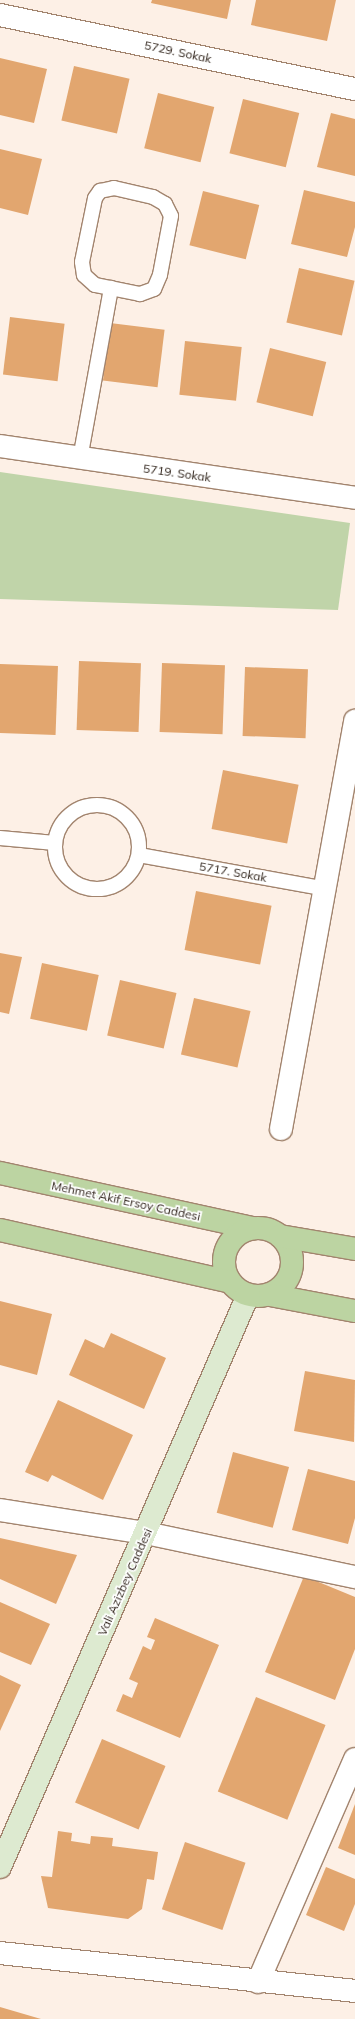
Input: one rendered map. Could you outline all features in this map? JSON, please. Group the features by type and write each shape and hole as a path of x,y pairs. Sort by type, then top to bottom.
{"main road":[{"name":"Mehmet Akif Ersoy Caddesi","path":"0,1174 253,1228"},
{"path":"230,1282 225,1271 227,1249 233,1239 253,1228 262,1228 280,1236 355,1250"},
{"path":"0,1230 230,1282 248,1295 270,1295 355,1311"},
{"path":"270,1295 286,1283 293,1264 291,1253 280,1236"}],"street":[{"name":"5729. Sokak","path":"0,15 355,89"},
{"name":"5719. Sokak","path":"0,446 80,459 355,498"},
{"path":"281,1129 326,889 355,722"},
{"name":"Vali Azizbey Caddesi","path":"0,1867 146,1534 248,1295"},
{"path":"0,1510 146,1534 355,1577"},
{"path":"258,1982 355,1759"},
{"path":"0,1953 258,1982 355,1991"}],"lane":[{"path":"114,188 153,197 165,204 170,216 160,275 154,289 140,294 111,288 95,285 84,275 82,262 95,198 100,192 114,188"},
{"path":"80,459 111,288"},
{"path":"101,805 114,808 125,815 135,827 139,840 139,855 134,869 124,880 111,887 96,890 82,887 70,879 61,869 55,843 65,819 88,806 101,805"},
{"path":"0,838 55,843"},
{"name":"5717. Sokak","path":"139,855 326,889"}],"green space":[{"path":"0,472 350,523 338,610 0,599"}],"building":[{"path":"152,0 231,0 227,19 151,3"},
{"path":"256,0 336,0 327,41 251,25"},
{"path":"0,58 47,69 34,123 0,115"},
{"path":"74,66 130,79 117,133 61,121"},
{"path":"158,93 214,107 200,162 144,148"},
{"path":"243,99 299,113 286,167 229,153"},
{"path":"331,113 355,119 355,176 317,167"},
{"path":"0,149 42,159 28,215 0,208"},
{"path":"304,190 355,202 355,227 347,257 291,244"},
{"path":"203,191 259,205 246,259 189,245"},
{"path":"299,268 355,281 342,335 286,323"},
{"path":"10,317 65,324 58,381 3,375"},
{"path":"110,323 165,330 158,387 103,381"},
{"path":"185,341 242,347 236,401 179,395"},
{"path":"270,348 326,362 313,416 256,402"},
{"path":"79,661 141,663 139,732 77,730"},
{"path":"162,663 225,665 223,734 160,732"},
{"path":"0,664 58,666 56,735 0,733"},
{"path":"245,667 308,669 306,738 243,736"},
{"path":"223,770 299,785 287,844 212,829"},
{"path":"196,891 272,906 260,965 185,950"},
{"path":"0,953 22,957 9,1014 0,1012"},
{"path":"42,963 99,975 87,1031 30,1019"},
{"path":"120,980 177,993 164,1049 107,1036"},
{"path":"194,998 251,1011 237,1068 181,1055"},
{"path":"0,1301 52,1314 37,1375 0,1365"},
{"path":"111,1333 166,1358 144,1409 69,1375 85,1339 104,1348"},
{"path":"305,1371 355,1380 354,1442 294,1431"},
{"path":"58,1400 133,1435 103,1500 52,1475 48,1482 25,1472"},
{"path":"233,1452 289,1467 273,1528 217,1513"},
{"path":"308,1469 355,1481 355,1518 348,1544 292,1530"},
{"path":"0,1538 77,1555 56,1604 0,1579"},
{"path":"304,1576 355,1597 355,1649 335,1700 265,1672"},
{"path":"0,1602 50,1624 31,1665 0,1652"},
{"path":"155,1618 219,1645 180,1738 116,1711 123,1694 132,1698 138,1683 129,1679 143,1646 151,1650 155,1640 147,1637"},
{"path":"0,1675 21,1685 0,1731"},
{"path":"256,1697 326,1725 287,1820 218,1792"},
{"path":"102,1739 166,1766 139,1829 75,1803"},
{"path":"355,1804 355,1855 338,1848"},
{"path":"58,1831 72,1833 71,1841 90,1844 91,1836 113,1838 112,1846 158,1852 154,1880 147,1879 142,1909 128,1919 48,1908 41,1876 52,1877"},
{"path":"185,1842 246,1863 222,1930 162,1909"},
{"path":"326,1867 355,1879 355,1904 344,1931 306,1915"},
{"path":"0,2007 41,2019 0,2019"}]}
